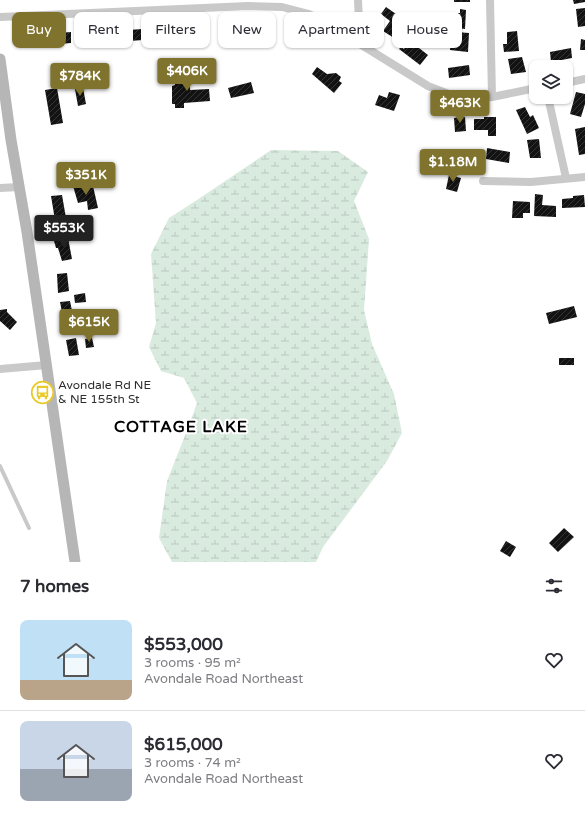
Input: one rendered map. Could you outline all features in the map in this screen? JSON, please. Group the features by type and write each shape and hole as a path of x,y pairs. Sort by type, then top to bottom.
{"main road":[{"path":"0,58 1,82 47,365 75,562"},
{"path":"73,540 84,562"}],"street":[{"path":"358,0 359,12"},
{"path":"490,0 492,97"},
{"path":"0,17 248,6 282,7 301,12"},
{"path":"366,48 428,86 454,96 473,99 492,97 529,89"},
{"path":"573,82 585,79"},
{"path":"550,104 566,178"},
{"path":"483,181 531,182 585,177"},
{"path":"0,188 19,187"},
{"path":"0,369 47,365"}],"lane":[{"path":"0,466 28,528"}],"green space":[{"path":"271,150 338,151 368,172 354,201 369,239 364,310 372,344 394,394 402,433 387,461 323,547 316,562 172,562 159,538 167,481 197,403 184,378 161,371 149,347 156,323 151,254 169,218"}],"building":[{"path":"454,0 470,0 470,2 454,2"},
{"path":"573,0 585,0 585,2 574,4"},
{"path":"386,7 393,12 392,37 384,32 390,21 384,16 384,12 382,12"},
{"path":"585,8 585,26 578,27 576,9"},
{"path":"460,9 466,10 465,29 462,29 462,12 460,12"},
{"path":"141,29 141,40 133,41 133,30"},
{"path":"517,31 519,51 504,52 503,44 507,44 507,32"},
{"path":"66,32 71,32 71,43 66,43"},
{"path":"462,32 469,33 468,52 450,50 450,48 462,48"},
{"path":"581,39 585,40 585,50 580,50"},
{"path":"419,48 428,55 420,65 399,49"},
{"path":"571,48 572,58 551,60 550,52"},
{"path":"522,57 526,72 511,74 508,59"},
{"path":"469,65 470,75 449,78 448,68"},
{"path":"86,66 90,66 90,74 86,75"},
{"path":"317,67 327,74 336,73 341,77 339,81 342,83 334,93 312,74"},
{"path":"175,73 189,73 190,90 209,89 210,101 184,103 184,108 175,108 175,104 172,104 172,86 175,85"},
{"path":"251,82 254,93 231,98 228,88"},
{"path":"57,88 63,123 51,125 45,90"},
{"path":"83,88 86,104 78,106 75,89"},
{"path":"389,92 400,95 394,111 375,105 379,95 387,98"},
{"path":"576,92 585,94 585,104 581,117 570,114"},
{"path":"525,107 530,117 533,115 539,128 527,134 516,110"},
{"path":"465,117 466,131 455,132 454,118"},
{"path":"484,117 496,117 496,136 488,136 488,130 474,130 474,119 484,119"},
{"path":"585,127 585,154 579,155 575,129"},
{"path":"539,139 541,158 530,158 527,140"},
{"path":"487,148 510,152 509,163 486,159"},
{"path":"453,150 469,150 469,164 454,164"},
{"path":"449,175 461,178 457,192 446,189"},
{"path":"85,183 86,187 93,186 98,208 88,210 87,201 78,203 73,186"},
{"path":"535,194 543,195 542,205 556,206 556,217 534,216"},
{"path":"62,195 66,218 55,220 51,196"},
{"path":"584,195 585,207 562,208 562,199"},
{"path":"513,201 530,202 530,213 523,213 523,218 512,218"},
{"path":"68,238 72,259 62,261 54,241"},
{"path":"67,273 69,291 58,293 57,274"},
{"path":"85,293 86,302 75,303 74,295"},
{"path":"70,301 74,321 64,322 60,302"},
{"path":"574,306 577,317 549,324 546,313"},
{"path":"7,309 7,312 17,322 10,330 0,321 0,310"},
{"path":"76,338 79,355 69,356 66,340"},
{"path":"92,338 94,347 86,348 85,339"},
{"path":"559,358 574,358 574,365 559,365"},
{"path":"564,528 574,537 558,552 549,543"},
{"path":"506,541 516,547 510,557 500,551"}],"place":[{"name":"Avondale Rd NE & NE 155th St","path":"42,392"}],"district":[{"name":"COTTAGE LAKE","path":"181,426"}]}
